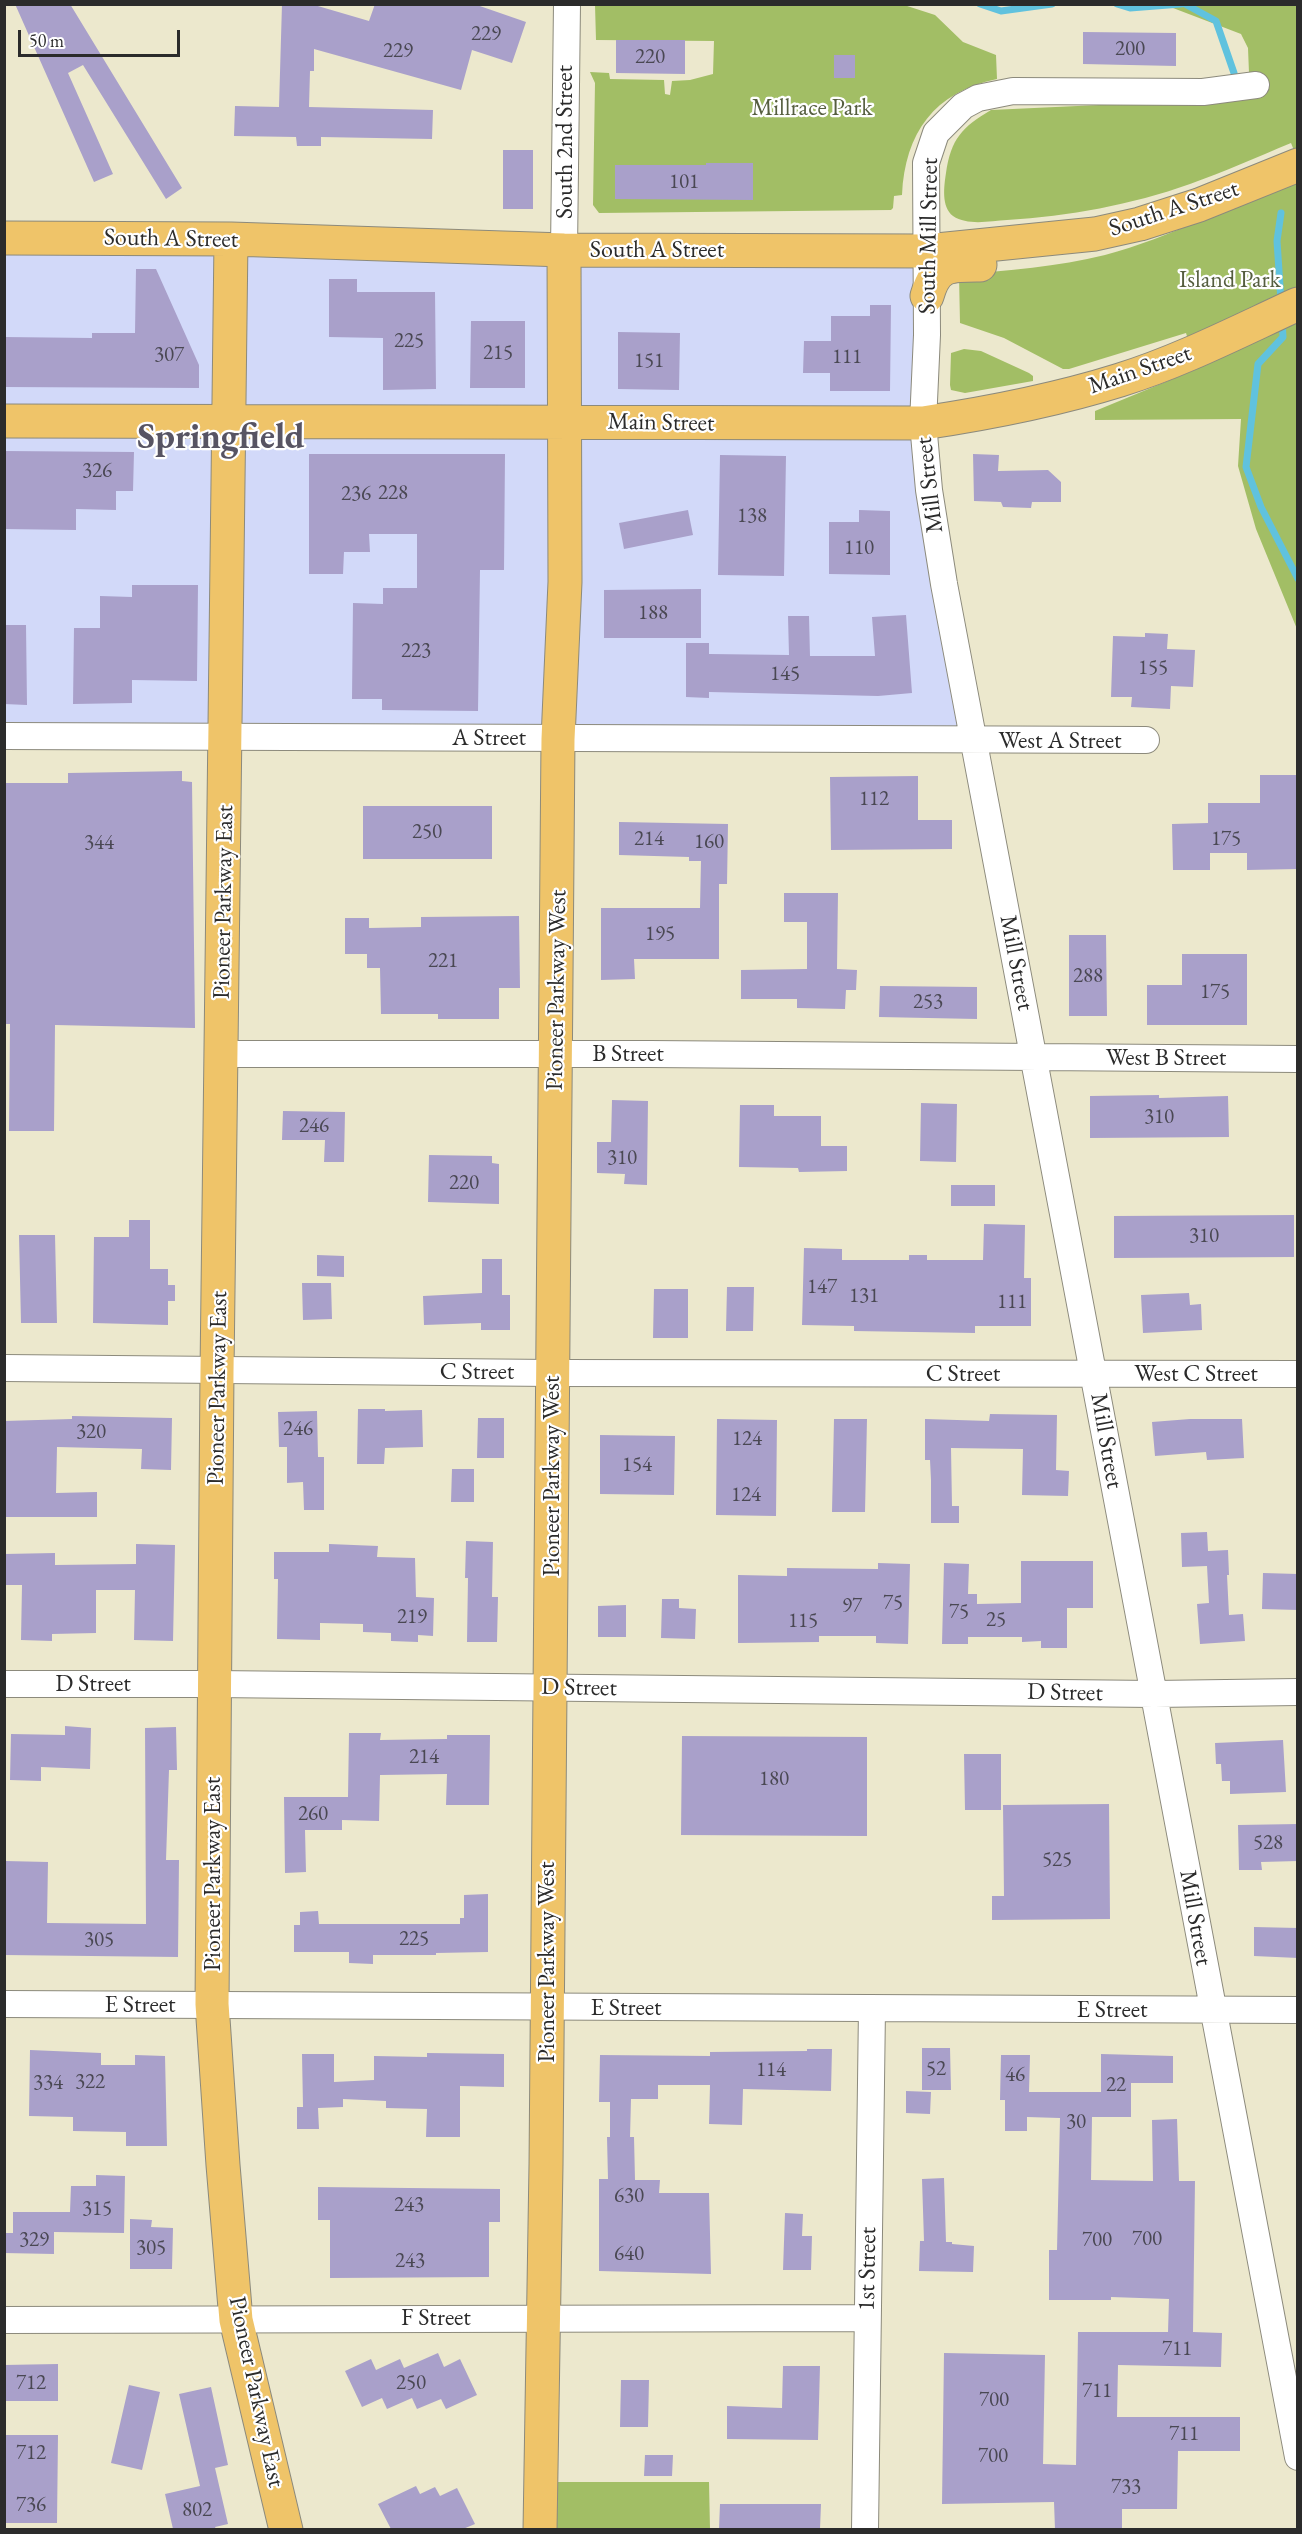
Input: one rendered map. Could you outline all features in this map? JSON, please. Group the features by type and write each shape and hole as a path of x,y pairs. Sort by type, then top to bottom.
{"main road":[{"name":"South A Street","path":"4,238 231,239 564,250 927,251 1095,234 1140,224 1199,205 1298,165"},
{"path":"927,296 934,276 940,269 959,265 992,265 1040,260 1151,229 1199,205"},
{"name":"Pioneer Parkway East","path":"231,239 217,1371 212,2004 222,2165 236,2320 286,2529"},
{"name":"South 2nd Street","path":"564,250 564,423"},
{"name":"Main Street","path":"4,421 923,423 1059,397 1122,380 1191,353 1298,304"},
{"name":"Pioneer Parkway West","path":"540,2529 558,738 565,582 564,423"}],"street":[{"name":"South 2nd Street","path":"564,250 567,7"},
{"name":"South Mill Street","path":"923,423 927,296 926,163 936,133 963,106 978,98 1013,91 1203,92 1256,85"},
{"name":"Mill Street","path":"923,423 929,490 974,741 1298,2457"},
{"name":"A Street","path":"4,736 974,741"},
{"name":"West A Street","path":"974,741 1146,740"},
{"name":"B Street","path":"222,1054 1034,1058"},
{"name":"West B Street","path":"1034,1058 1298,1059"},
{"name":"C Street","path":"4,1368 552,1373 1094,1374"},
{"name":"West C Street","path":"1094,1374 1298,1374"},
{"name":"D Street","path":"4,1684 214,1684 1154,1694 1298,1692"},
{"name":"E Street","path":"4,2004 1298,2010"},
{"name":"1st Street","path":"865,2529 872,2008"},
{"name":"F Street","path":"4,2320 867,2318"}],"shaded area":[{"path":"5,244 927,251 925,394 974,741 5,737"}],"green space":[{"name":"Millrace Park","path":"901,4 935,15 963,42 996,55 997,79 975,85 956,94 940,105 927,119 917,134 909,153 902,195 894,196 891,210 599,213 593,205 595,83 590,72 609,73 610,79 664,80 665,94 670,95 672,81 690,80 713,74 714,41 596,40 595,5"},
{"path":"1173,5 1297,5 1297,158 1291,143 1190,184 1123,204 1077,212 979,222 959,219 949,212 944,190 951,151 965,128 991,110 1250,98 1248,48 1241,34 1173,8"},
{"name":"Island Park","path":"1297,178 1297,629 1256,529 1238,466 1241,419 1095,420 1095,411 1197,369 1186,333 1063,369 1004,338 960,323 959,275 1051,265 1130,248 1178,230"},
{"path":"964,349 981,351 1029,373 1033,376 1033,381 965,393 951,390 951,353"},
{"path":"556,2482 709,2482 710,2529 556,2530"}],"building":[{"path":"15,4 70,4 182,188 166,199 83,65 68,73 113,174 94,182"},
{"path":"282,4 311,4 369,21 375,4 474,4 526,22 512,63 472,50 461,90 314,49 314,71 310,71 309,107 433,110 432,139 321,137 321,146 297,146 296,137 234,136 235,106 279,107"},
{"path":"1083,32 1176,33 1176,66 1083,64"},
{"path":"616,40 685,40 685,74 616,73"},
{"path":"834,55 855,55 855,78 834,78"},
{"path":"503,150 533,150 533,209 503,209"},
{"path":"706,163 753,163 753,200 615,199 615,165 706,165"},
{"path":"136,269 156,269 199,365 199,388 4,387 4,337 92,338 92,333 135,333"},
{"path":"329,279 357,279 357,292 435,292 436,389 383,390 383,338 329,337"},
{"path":"870,305 891,305 890,391 830,391 830,373 803,373 804,341 831,341 831,316 870,316"},
{"path":"471,321 525,321 525,388 470,388"},
{"path":"618,332 680,333 679,390 618,389"},
{"path":"4,451 134,452 133,491 116,491 116,510 76,509 76,530 4,529"},
{"path":"309,454 505,454 504,570 480,570 478,711 382,710 382,699 352,699 353,603 383,604 383,588 417,588 417,534 369,534 370,552 344,552 343,574 309,574"},
{"path":"973,454 999,455 998,471 1048,470 1061,482 1061,502 1032,502 1031,508 1003,507 1001,502 974,501"},
{"path":"720,455 786,456 784,576 718,575"},
{"path":"688,510 693,535 624,549 619,523"},
{"path":"859,510 890,511 890,575 829,574 829,522 859,522"},
{"path":"132,585 198,585 197,681 132,680 132,703 73,704 74,628 100,628 100,596 132,597"},
{"path":"701,589 701,638 604,638 604,590"},
{"path":"906,615 912,693 878,696 709,692 709,698 686,697 686,643 709,643 709,654 789,655 788,616 809,616 810,656 875,656 872,617"},
{"path":"4,625 26,625 27,705 4,704"},
{"path":"1145,633 1168,634 1167,649 1195,650 1193,687 1171,686 1170,709 1131,707 1132,697 1111,697 1113,636 1145,637"},
{"path":"182,771 182,781 192,782 195,1028 55,1025 54,1131 9,1131 10,1024 4,1024 4,783 68,783 68,773"},
{"path":"1260,775 1298,775 1298,869 1247,870 1247,853 1210,853 1210,870 1173,870 1172,824 1208,823 1208,803 1260,803"},
{"path":"918,776 918,820 952,820 952,849 831,850 830,777"},
{"path":"363,806 492,806 492,859 363,859"},
{"path":"619,822 728,824 727,884 719,884 719,959 634,959 635,979 601,980 601,908 700,908 701,861 689,861 689,857 619,855"},
{"path":"784,893 838,893 837,969 857,970 856,990 846,990 845,1009 797,1008 797,999 741,999 741,970 807,969 807,922 784,922"},
{"path":"519,916 520,988 499,988 499,1019 438,1019 438,1014 381,1014 380,968 367,968 367,954 345,954 345,918 369,918 369,928 421,927 421,917"},
{"path":"1069,935 1106,935 1107,1016 1069,1016"},
{"path":"1182,954 1247,954 1247,1025 1147,1025 1147,985 1182,985"},
{"path":"880,986 977,987 977,1019 879,1017"},
{"path":"1159,1095 1159,1098 1228,1096 1229,1137 1090,1138 1090,1096"},
{"path":"612,1100 648,1101 647,1185 624,1184 625,1174 597,1173 597,1142 611,1142"},
{"path":"921,1103 957,1104 956,1162 920,1161"},
{"path":"740,1105 774,1105 774,1116 821,1116 821,1146 847,1146 847,1171 799,1172 798,1168 739,1167"},
{"path":"283,1111 345,1112 344,1162 324,1162 325,1140 282,1140"},
{"path":"429,1155 492,1156 492,1163 499,1164 499,1204 428,1202"},
{"path":"951,1185 995,1185 995,1206 951,1206"},
{"path":"1294,1215 1294,1257 1114,1258 1114,1216"},
{"path":"129,1220 150,1220 150,1269 168,1269 168,1285 175,1285 175,1301 168,1301 168,1325 93,1323 94,1237 129,1237"},
{"path":"984,1224 1025,1225 1024,1278 1031,1278 1031,1326 975,1326 975,1333 854,1331 854,1326 802,1325 804,1248 842,1249 842,1260 909,1260 909,1255 927,1255 927,1260 983,1260"},
{"path":"19,1235 55,1235 57,1323 21,1323"},
{"path":"317,1255 344,1256 344,1277 317,1276"},
{"path":"482,1259 502,1259 502,1295 510,1295 510,1330 481,1330 481,1323 424,1325 423,1296 482,1293"},
{"path":"302,1283 331,1283 332,1319 303,1320"},
{"path":"727,1287 754,1287 753,1331 726,1331"},
{"path":"654,1289 688,1289 688,1338 653,1338"},
{"path":"1189,1293 1190,1305 1201,1304 1202,1330 1143,1333 1141,1295"},
{"path":"358,1409 422,1410 423,1447 385,1448 384,1464 357,1464"},
{"path":"317,1411 318,1457 324,1457 324,1510 304,1510 303,1482 287,1483 287,1447 279,1447 278,1412"},
{"path":"990,1414 1057,1415 1056,1470 1069,1471 1068,1496 1022,1495 1023,1449 951,1448 952,1506 959,1506 959,1523 931,1523 930,1460 925,1460 925,1419 989,1421"},
{"path":"72,1416 172,1418 171,1470 141,1469 142,1449 57,1447 56,1493 97,1492 97,1517 4,1517 4,1421 72,1419"},
{"path":"478,1418 504,1418 504,1458 477,1458"},
{"path":"717,1419 777,1420 776,1516 716,1515"},
{"path":"834,1419 867,1419 865,1512 832,1512"},
{"path":"1242,1419 1244,1458 1207,1460 1206,1452 1155,1456 1152,1422"},
{"path":"600,1435 675,1436 674,1495 600,1494"},
{"path":"452,1469 474,1469 474,1502 451,1502"},
{"path":"1207,1532 1208,1551 1228,1550 1229,1615 1243,1614 1245,1641 1200,1644 1197,1604 1209,1603 1207,1566 1182,1567 1181,1533"},
{"path":"466,1541 493,1542 492,1597 498,1597 497,1642 467,1642"},
{"path":"136,1544 175,1545 173,1641 134,1640 135,1590 96,1590 96,1633 52,1634 52,1641 21,1640 22,1585 4,1585 4,1554 55,1553 55,1565 136,1564"},
{"path":"329,1544 378,1546 377,1557 415,1558 416,1597 434,1598 433,1636 418,1635 418,1642 391,1641 391,1633 363,1632 363,1624 320,1623 320,1640 277,1639 278,1579 274,1579 274,1552 329,1552"},
{"path":"1021,1561 1093,1561 1093,1608 1067,1608 1067,1648 1041,1648 1041,1641 1022,1642 1022,1637 968,1637 968,1644 942,1644 944,1563 969,1564 968,1594 977,1594 977,1604 1021,1603"},
{"path":"878,1563 910,1564 908,1644 876,1643 876,1636 819,1636 819,1642 738,1643 738,1575 787,1576 787,1568 878,1569"},
{"path":"1263,1573 1298,1574 1298,1610 1262,1609"},
{"path":"662,1599 679,1599 679,1608 696,1609 695,1639 661,1638"},
{"path":"626,1605 626,1637 598,1637 598,1606"},
{"path":"65,1726 91,1728 90,1769 41,1767 41,1781 10,1780 11,1734 65,1735"},
{"path":"176,1727 177,1770 169,1770 166,1860 179,1860 178,1957 4,1955 5,1861 48,1862 47,1923 146,1924 145,1728"},
{"path":"349,1733 381,1733 380,1740 447,1739 447,1735 490,1735 489,1805 446,1805 447,1774 380,1775 379,1821 342,1820 342,1830 305,1830 306,1872 285,1873 284,1797 348,1797"},
{"path":"682,1736 867,1737 867,1836 681,1835"},
{"path":"1283,1740 1286,1792 1230,1794 1230,1781 1222,1781 1221,1764 1216,1764 1215,1743"},
{"path":"964,1754 1001,1754 1001,1810 965,1810"},
{"path":"1109,1804 1110,1919 992,1920 992,1896 1004,1896 1003,1805"},
{"path":"1298,1824 1298,1861 1261,1862 1262,1870 1239,1870 1238,1825"},
{"path":"488,1894 488,1952 373,1955 373,1964 349,1963 349,1952 294,1952 294,1925 300,1925 300,1912 318,1911 319,1924 460,1924 460,1918 464,1918 464,1895"},
{"path":"1254,1927 1298,1928 1298,1958 1254,1956"},
{"path":"922,2048 950,2048 951,2090 922,2090"},
{"path":"807,2049 832,2049 831,2091 743,2089 742,2125 709,2124 710,2085 658,2085 658,2099 631,2099 630,2137 634,2137 635,2180 660,2180 659,2193 709,2193 711,2274 599,2271 599,2179 608,2179 607,2137 610,2137 610,2102 599,2102 600,2055 710,2056 710,2052 807,2051"},
{"path":"30,2050 101,2053 101,2065 135,2065 135,2055 165,2056 167,2146 126,2146 126,2132 73,2131 73,2117 29,2116"},
{"path":"427,2053 504,2054 504,2087 460,2086 460,2137 426,2137 427,2109 386,2108 386,2101 343,2099 343,2107 318,2108 319,2129 297,2129 297,2107 303,2107 302,2054 334,2054 334,2082 374,2080 374,2056 427,2057"},
{"path":"1101,2054 1173,2056 1173,2083 1131,2083 1131,2117 1092,2117 1091,2180 1153,2181 1152,2120 1177,2119 1179,2181 1195,2181 1193,2332 1222,2333 1221,2367 1118,2365 1117,2417 1240,2417 1240,2451 1178,2451 1177,2509 1122,2509 1122,2529 1055,2529 1054,2502 942,2504 944,2353 1045,2355 1043,2464 1076,2465 1078,2332 1168,2332 1169,2299 1111,2297 1111,2300 1049,2300 1049,2250 1057,2250 1060,2118 1027,2117 1027,2131 1005,2131 1005,2100 1000,2100 1001,2055 1030,2055 1029,2092 1101,2092"},
{"path":"906,2091 931,2092 930,2114 906,2113"},
{"path":"96,2175 125,2176 124,2233 54,2232 54,2254 4,2253 4,2233 13,2233 13,2212 70,2212 71,2186 96,2186"},
{"path":"944,2178 946,2242 974,2246 973,2272 919,2271 920,2241 924,2241 922,2179"},
{"path":"318,2187 500,2189 500,2222 489,2222 489,2277 330,2278 330,2220 318,2220"},
{"path":"785,2213 803,2214 802,2236 812,2236 811,2270 783,2270"},
{"path":"130,2219 152,2220 151,2227 173,2228 172,2269 130,2269"},
{"path":"438,2353 444,2367 460,2359 477,2395 446,2409 441,2399 417,2409 412,2398 387,2409 382,2398 362,2407 345,2371 371,2359 376,2370 400,2359 404,2368"},
{"path":"58,2364 58,2401 4,2401 4,2365"},
{"path":"783,2366 820,2366 818,2440 727,2439 727,2406 782,2408"},
{"path":"621,2380 649,2380 648,2427 620,2427"},
{"path":"129,2385 160,2392 142,2470 111,2463"},
{"path":"211,2387 228,2465 215,2468 228,2524 215,2527 216,2529 173,2529 165,2494 200,2486 179,2394"},
{"path":"4,2435 58,2435 57,2523 4,2523"},
{"path":"645,2455 673,2455 672,2476 644,2476"},
{"path":"416,2486 420,2494 435,2487 440,2496 457,2488 475,2524 463,2529 391,2529 378,2504"},
{"path":"720,2504 821,2504 820,2529 719,2529"}],"waterway":[{"path":"980,4 1001,11 1052,4"},
{"path":"1117,4 1130,8 1181,4"},
{"path":"1185,4 1216,21 1234,73"},
{"path":"1281,213 1277,241 1281,301"},
{"path":"1282,321 1283,337 1258,364 1246,467 1261,507 1298,579"}],"district":[{"name":"Springfield","path":"221,438"}]}
